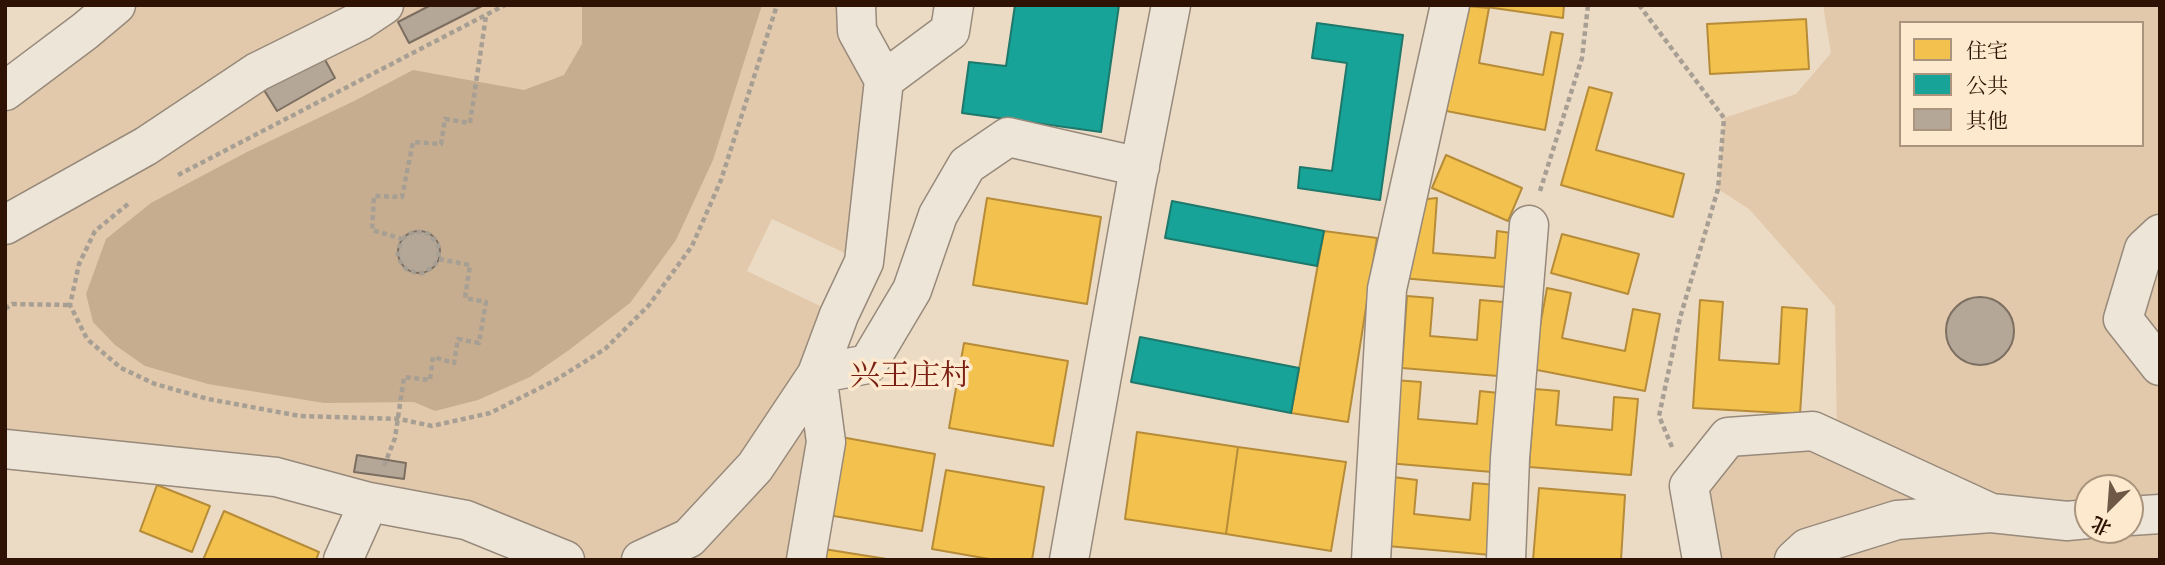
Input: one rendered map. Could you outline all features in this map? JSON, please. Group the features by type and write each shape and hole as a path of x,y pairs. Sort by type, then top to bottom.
{"street":[{"path":"5,91 116,5"},
{"path":"5,225 146,146 257,72 360,21 384,5"},
{"path":"641,560 688,538 755,467 817,374 839,315 864,262 884,79 857,31 856,5"},
{"path":"884,79 950,31 954,5"},
{"path":"1069,560 1171,5"},
{"path":"1371,560 1387,289 1450,5"},
{"path":"817,374 868,364 912,290 938,215 967,165 1008,137 1140,167"},
{"path":"1506,560 1510,458 1529,225"},
{"path":"2160,234 2144,249 2123,318 2160,366"},
{"path":"806,560 826,442 817,374"},
{"path":"1702,560 1689,486 1728,437 1813,431 1991,513"},
{"path":"5,449 276,477 369,502 466,520 565,560"},
{"path":"343,560 369,502"},
{"path":"1794,560 1807,548 1897,520 1991,513 2074,520"}],"path":[{"path":"170,179 505,5"},
{"path":"137,198 95,230 79,264 70,305 87,339 121,368 155,384 208,398 300,416 398,419 432,426 490,413 554,381 605,349 649,305 692,246 721,180 777,5"},
{"path":"1529,225 1582,58 1588,5"},
{"path":"1639,5 1724,118 1718,189 1680,318 1659,416 1689,486"},
{"path":"402,239 372,230 374,196 402,197 414,142 441,144 445,119 470,124 486,15"},
{"path":"415,231 429,234 438,244 439,259 429,270 411,272 398,258 402,239 415,231"},
{"path":"369,502 396,438 404,377 430,380 433,357 454,363 458,339 479,343 486,302 465,299 470,265 439,259"},
{"path":"5,309 12,304 70,305"}],"shaded area":[{"path":"116,5 856,5 884,80 864,262 772,219 747,271 839,315 806,560 565,560 466,520 5,449 5,91"},
{"path":"582,5 762,5 713,160 676,240 630,303 530,377 478,400 435,411 414,402 324,403 208,384 145,366 115,345 93,322 86,294 106,239 151,203 413,70 524,90 564,75 582,44"},
{"path":"1823,5 2160,5 2160,560 1702,560 1689,486 1728,437 1837,441 1835,306 1749,209 1718,189 1724,118 1796,94 1831,53"}],"building: 住宅":[{"path":"1455,5 1489,8 1479,63 1543,75 1551,32 1563,34 1545,130 1436,109"},
{"path":"1473,5 1564,5 1563,18"},
{"path":"1806,19 1809,69 1710,74 1707,24"},
{"path":"1589,87 1612,93 1596,150 1684,174 1673,217 1561,185"},
{"path":"1446,155 1522,188 1508,221 1432,188"},
{"path":"987,198 1101,217 1087,304 973,285"},
{"path":"1437,198 1433,253 1495,258 1497,231 1511,233 1506,287 1401,278 1417,200"},
{"path":"1324,231 1377,238 1348,422 1291,413"},
{"path":"1562,234 1639,254 1628,294 1551,273"},
{"path":"1547,288 1571,293 1562,338 1625,351 1633,309 1660,314 1645,391 1532,369"},
{"path":"1407,296 1433,298 1430,336 1477,340 1480,300 1504,302 1498,376 1402,368"},
{"path":"1700,300 1723,302 1719,360 1779,364 1782,307 1807,309 1800,414 1693,408"},
{"path":"964,343 1068,361 1053,446 949,428"},
{"path":"1394,380 1421,382 1418,419 1477,424 1480,391 1499,393 1492,472 1387,463"},
{"path":"1535,389 1559,391 1556,425 1612,430 1614,397 1638,399 1631,475 1529,467"},
{"path":"1137,432 1238,447 1226,534 1125,519"},
{"path":"841,437 935,454 922,531 828,515"},
{"path":"1238,447 1346,462 1331,551 1226,534"},
{"path":"946,470 1044,487 1032,560 995,560 932,549"},
{"path":"1393,477 1417,480 1414,514 1470,520 1473,483 1497,485 1491,555 1387,546"},
{"path":"157,485 210,506 192,552 140,531"},
{"path":"1539,488 1625,495 1621,560 1533,560"},
{"path":"224,511 319,552 316,560 203,560"},
{"path":"824,549 893,560 822,560"}],"building: 公共":[{"path":"1015,5 1119,5 1101,132 962,113 969,62 1006,66"},
{"path":"1317,23 1403,35 1380,200 1298,188 1300,167 1332,171 1347,63 1312,58"},
{"path":"1172,201 1324,231 1317,266 1165,238"},
{"path":"1140,337 1299,368 1291,413 1131,382"}],"building: 其他":[{"path":"431,5 484,5 409,43 398,22"},
{"path":"323,56 335,78 277,111 264,90"},
{"path":"419,231 434,237 440,252 434,267 419,273 404,267 398,252 404,237"},
{"path":"1980,297 1993,300 2004,307 2011,318 2014,331 2011,344 2004,355 1993,362 1980,365 1967,362 1956,355 1949,344 1946,331 1949,318 1956,307 1967,300"},
{"path":"357,455 406,463 404,479 354,472"}],"district":[{"name":"兴王庄村","path":"910,377"}]}
